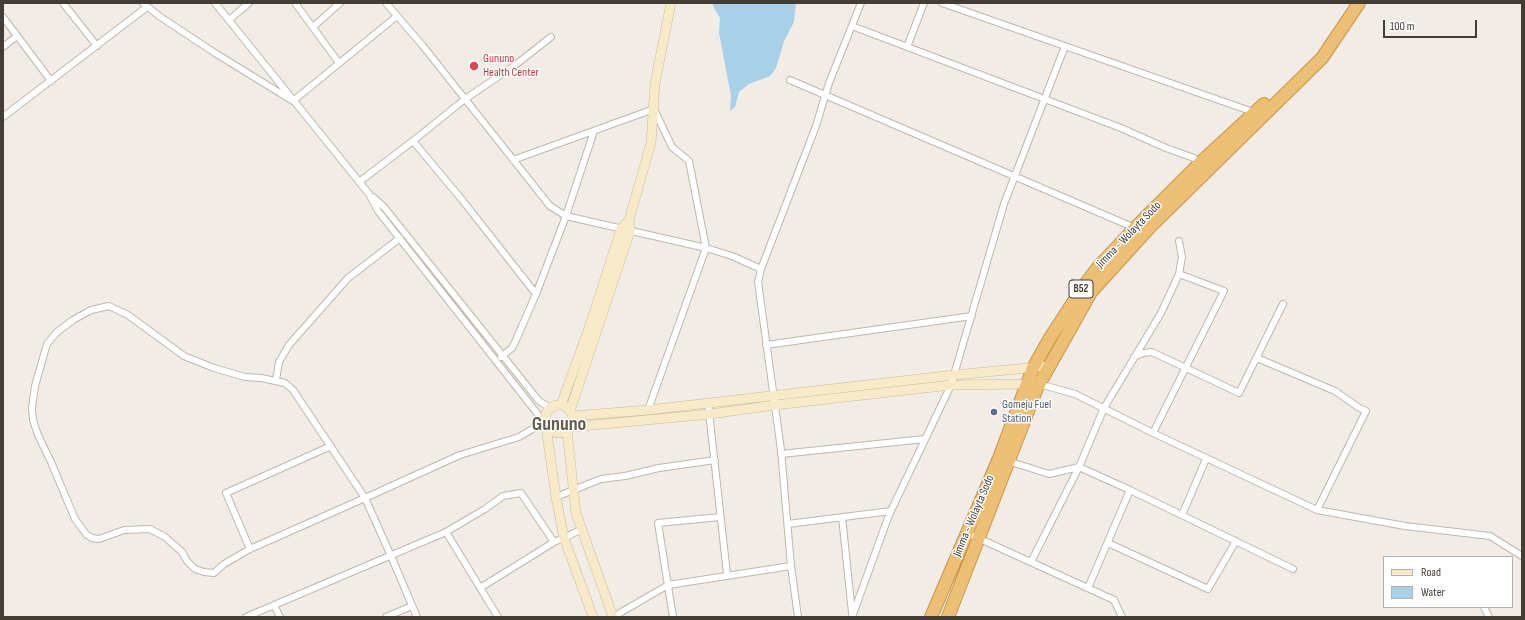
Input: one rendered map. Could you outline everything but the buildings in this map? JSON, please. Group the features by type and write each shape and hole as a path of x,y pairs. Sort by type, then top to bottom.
{"highway":[{"name":"Jimma - Wolayta Sodo","path":"1034,384 1033,368 1082,287 1099,266 1199,164 1259,114 1322,58 1359,3"},
{"name":"Jimma - Wolayta Sodo","path":"948,617 973,536 1034,384 1049,366 1091,292 1150,227 1259,114"},
{"name":"Jimma - Wolayta Sodo","path":"931,617 973,536"}],"main road":[{"path":"561,405 613,285 621,262 626,230 651,143 655,83 671,3"},
{"path":"613,617 576,513 569,429 604,283 611,260 626,230"},
{"path":"611,260 621,262"},
{"path":"604,283 613,285"},
{"path":"546,425 550,431 556,434 562,434 569,429 710,414 774,400 954,375 1049,366"},
{"path":"593,617 564,538 556,497 544,417 550,408 555,405 561,405 572,413 648,410 708,403 774,400 951,385 1034,384"}],"street":[{"path":"63,3 96,46"},
{"path":"215,3 359,182 378,211 497,360 546,425 519,437 460,455 364,498 250,549 224,564 214,573 195,569 187,561 182,552 165,537 150,529 124,530 99,539 92,538 86,534 75,519 38,435 33,420 32,408 35,386 47,344 57,332 73,320 91,310 109,306 128,315 184,356 214,368 245,377 276,380 285,384 293,390 364,498 417,617"},
{"path":"228,20 249,3"},
{"path":"295,3 340,63"},
{"path":"313,27 340,3"},
{"path":"386,3 423,46 550,206 566,216 706,248 732,256 761,269"},
{"path":"798,617 791,566 781,454 758,282 761,269 816,126 825,95 861,3"},
{"path":"907,47 924,3"},
{"path":"942,3 1259,114"},
{"path":"3,117 52,81 145,5 214,53 294,101"},
{"path":"3,16 52,81"},
{"path":"294,101 397,16"},
{"path":"852,26 1044,98 1194,158 1199,164"},
{"path":"3,47 17,36"},
{"path":"359,182 465,99 514,66 551,37"},
{"path":"852,616 891,511 951,385 1004,204 1065,46"},
{"path":"790,80 1135,228"},
{"path":"513,160 654,109 672,147 689,161 706,248 648,410"},
{"path":"497,360 512,348 536,294 566,216 594,131"},
{"path":"413,141 463,201 536,294"},
{"path":"368,194 384,207 539,401 550,408"},
{"path":"276,380 279,362 285,351 308,323 348,278 400,238"},
{"path":"1031,562 1079,467 1104,408 1160,313 1179,274 1182,257 1179,241"},
{"path":"1152,434 1224,292 1179,274"},
{"path":"1134,357 1143,353 1152,352 1239,393 1284,304"},
{"path":"766,345 972,316"},
{"path":"1257,358 1335,391 1366,411 1317,510"},
{"path":"1034,384 1075,394 1206,460 1317,510 1405,526 1490,536 1522,556"},
{"path":"708,403 727,574"},
{"path":"781,454 925,439"},
{"path":"250,549 226,494 331,446"},
{"path":"1004,459 1049,474 1079,467 1293,569"},
{"path":"556,497 601,479 626,476 659,468 715,460"},
{"path":"1182,515 1206,460"},
{"path":"1088,588 1130,490"},
{"path":"246,617 446,532 486,509 503,496 521,494 554,542"},
{"path":"788,524 891,511"},
{"path":"674,617 658,523 720,517"},
{"path":"842,517 852,616"},
{"path":"480,588 554,542 582,529"},
{"path":"446,532 498,617"},
{"path":"973,536 1114,600 1122,617"},
{"path":"1108,543 1208,589 1236,541"},
{"path":"613,617 668,584 727,574 791,566"},
{"path":"274,605 280,617"},
{"path":"386,617 412,606"},
{"path":"1484,608 1489,617"}],"water":[{"path":"713,3 796,3 794,22 784,41 776,68 770,76 749,84 739,92 735,107 730,111 731,96 719,33 720,18 713,6"}],"place":[{"name":"Gununo Health Center","path":"474,66"},
{"name":"Gomeju Fuel Station","path":"994,412"}],"district":[{"name":"Gununo","path":"559,425"}]}
